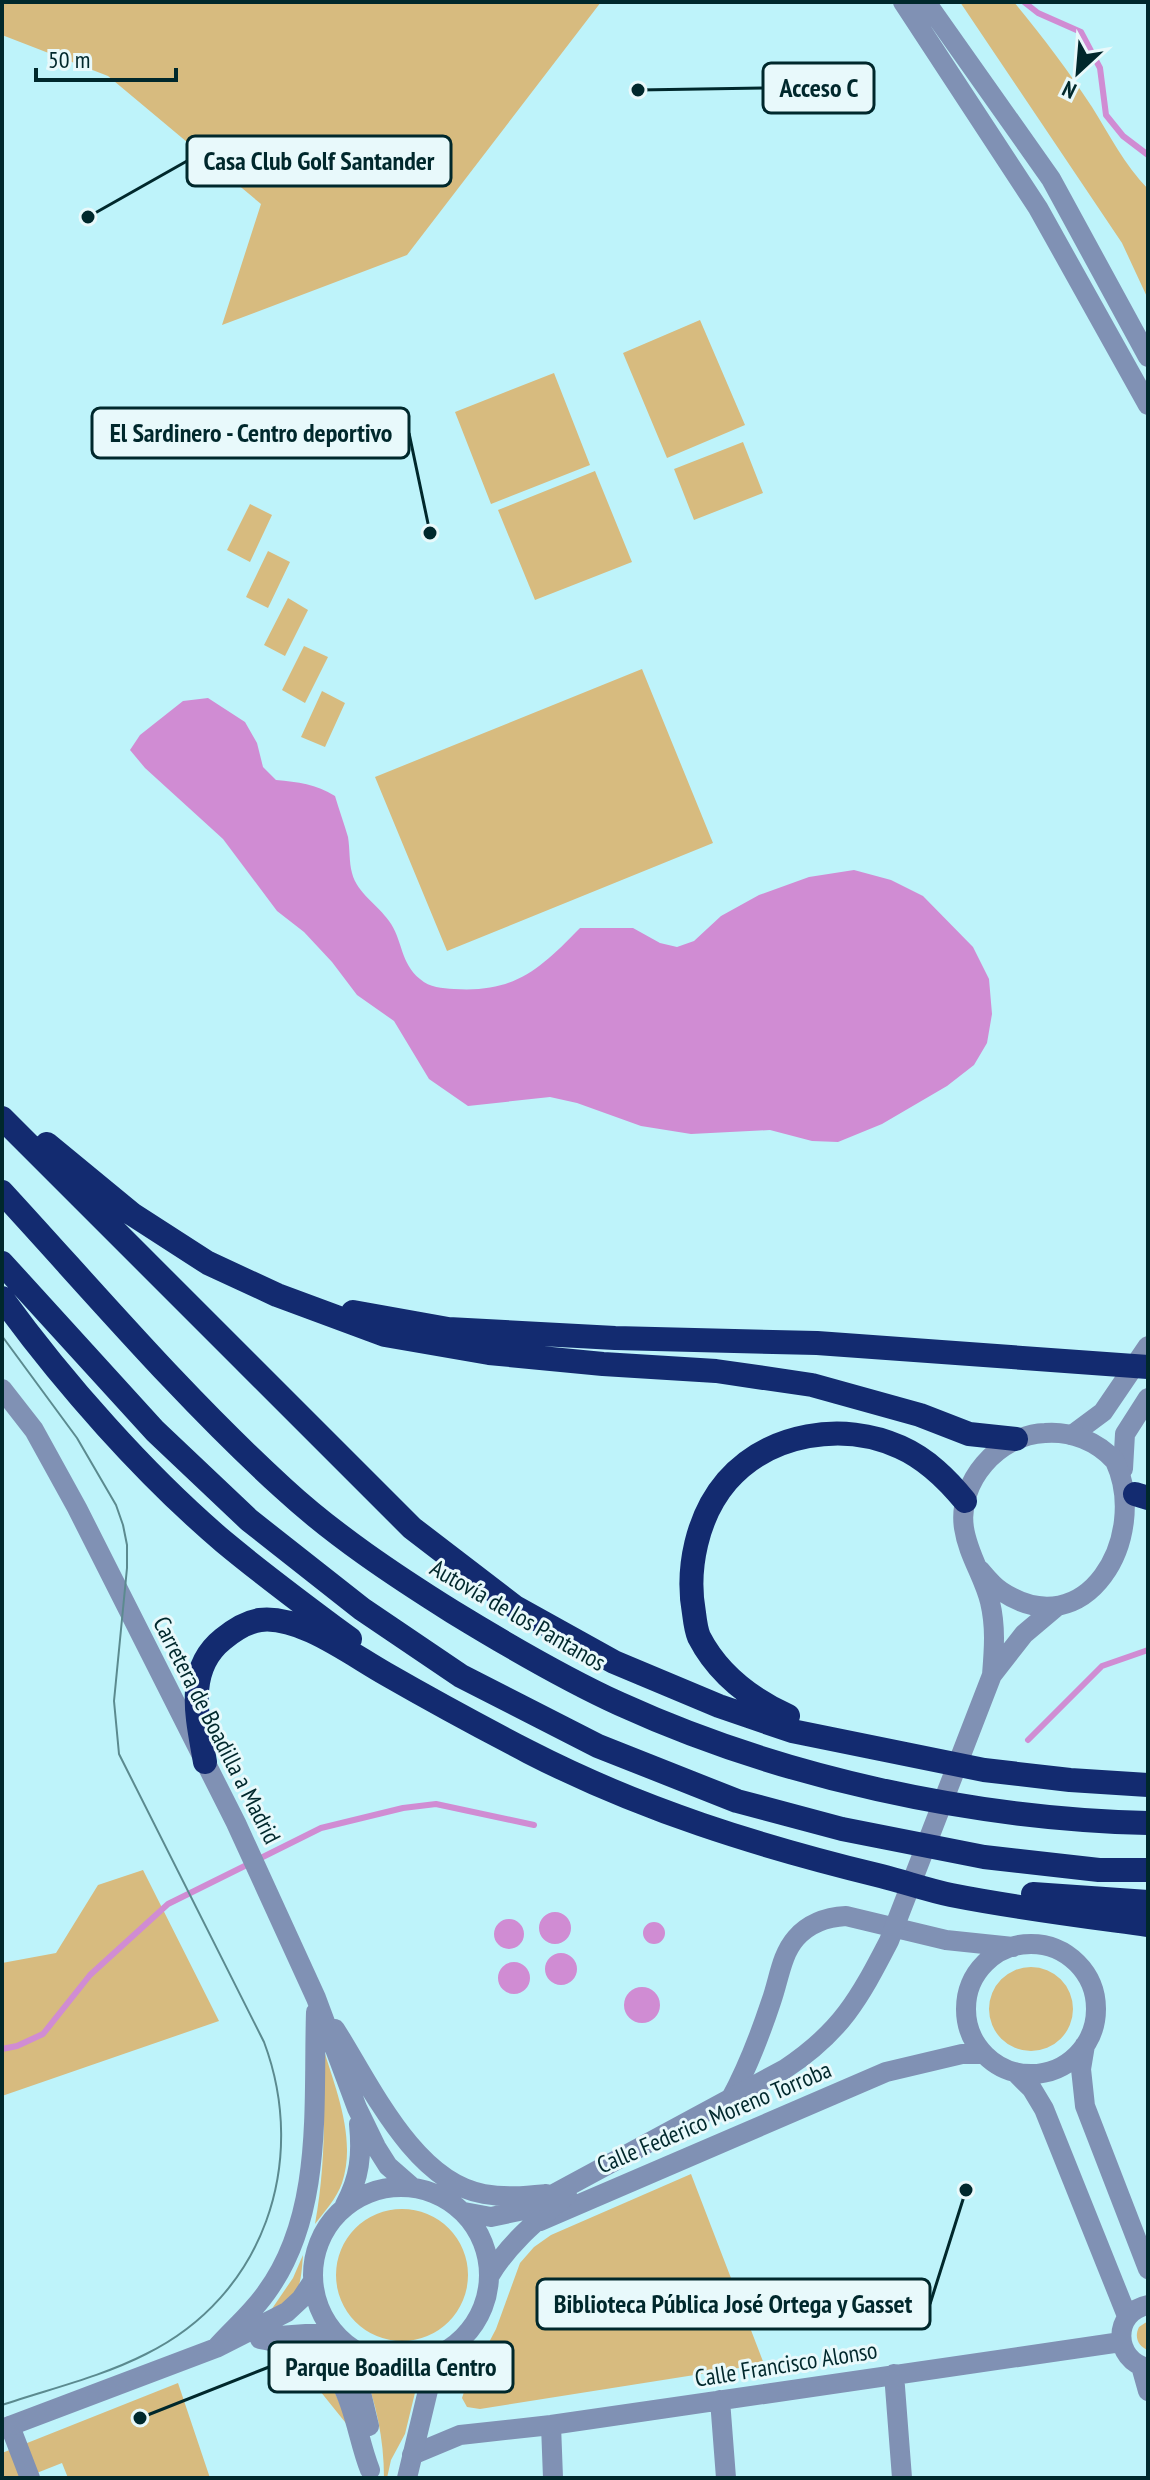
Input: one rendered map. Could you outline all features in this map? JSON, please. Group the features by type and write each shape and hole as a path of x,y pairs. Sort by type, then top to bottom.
{"highway":[{"path":"2,1106 132,1214 208,1263 277,1295 385,1335 489,1353 716,1371 812,1385 920,1415 969,1434 1016,1439"},
{"path":"2,1118 412,1528 515,1607 614,1662 719,1706 792,1731 984,1770 1148,1785"},
{"name":"Autovía de los Pantanos","path":"2,1192 188,1396 284,1490 387,1571 491,1635 619,1704 745,1753 849,1783 987,1811 1097,1822 1148,1823"},
{"path":"2,1263 155,1431 249,1520 362,1609 461,1676 598,1746 737,1801 842,1829 984,1857 1099,1870 1148,1870"},
{"path":"277,1295 448,1329 615,1338 817,1343 1148,1367"},
{"path":"2,1298 28,1334 133,1454 223,1541 424,1694"},
{"path":"838,1739 763,1704 730,1679 698,1635 691,1595 692,1563 703,1524 726,1482 749,1461 778,1445 808,1434 851,1434 898,1446 926,1462 965,1501"},
{"path":"205,1762 196,1695 201,1666 214,1646 236,1628 274,1619 340,1646 531,1753 701,1826 780,1852 948,1895 1148,1925"},
{"path":"891,1879 1015,1893 1148,1902"}],"street":[{"path":"903,2 1038,208 1148,405"},
{"path":"926,2 1051,179 1148,357"},
{"path":"1072,1435 1103,1412 1148,1346"},
{"name":"Carretera de Boadilla a Madrid","path":"2,1389 34,1430 77,1508 236,1823 316,1998 357,2108 388,2166 412,2187"},
{"path":"1123,1469 1125,1434 1148,1398"},
{"path":"980,1570 1000,1591 1027,1604 1056,1607 1084,1601 1108,1586 1132,1562 1142,1505 1123,1469 1109,1454 1091,1442 1072,1435 1043,1433 1016,1439 993,1454 975,1476 965,1501 963,1525 968,1549 980,1570 990,1601 995,1629 992,1675"},
{"path":"464,2212 491,2217 524,2210 730,2100 814,2049 835,2029 869,1979 889,1941 992,1675 1024,1634 1056,1607"},
{"path":"730,2100 742,2078 788,1950 810,1926 830,1917 846,1916 946,1940 1013,1947 1030,1944 1064,1953 1078,1964 1091,1987 1096,2012 1093,2030 1085,2045 1074,2059 1060,2068 1044,2073 1015,2072 984,2054 974,2041 966,2009 974,1977 985,1964 1013,1947"},
{"path":"316,1998 398,2130 422,2162 452,2183 481,2194 510,2197 551,2194"},
{"path":"216,2348 266,2293 287,2256 303,2214 312,2155 316,1998"},
{"path":"1085,2045 1081,2069 1085,2106 1148,2269"},
{"name":"Calle Federico Moreno Torroba","path":"490,2275 504,2252 533,2224 886,2072 962,2054 984,2054"},
{"path":"1015,2072 1032,2089 1044,2109 1127,2316"},
{"name":"Carretera de Boadilla a Madrid","path":"344,2207 356,2184 362,2156 357,2108"},
{"path":"533,2224 595,2172"},
{"path":"388,2187 412,2187 431,2191 449,2200 464,2212 478,2231 487,2252 490,2275 488,2296 481,2315 454,2346 436,2357 415,2363 392,2363 370,2358 350,2347 333,2332 319,2308 313,2281 314,2260 330,2222 344,2207 365,2194 388,2187"},
{"path":"30,2478 6,2428 216,2348 287,2312 313,2281"},
{"path":"1148,2305 1127,2316 1122,2324 1121,2342 1124,2352 1145,2367 1148,2391"},
{"path":"216,2348 260,2339 333,2332"},
{"path":"260,2339 301,2347 322,2359 332,2370 353,2410 370,2474"},
{"name":"Calle Francisco Alonso","path":"412,2455 460,2435 551,2425 1121,2342"},
{"path":"350,2347 371,2436 370,2474"},
{"path":"407,2478 436,2357"},
{"path":"894,2374 902,2478"},
{"path":"720,2400 726,2478"},
{"path":"421,2415 434,2427 460,2435"},
{"path":"551,2425 553,2478"}],"shaded area":[{"path":"2,2 601,2 407,255 222,325 261,204 108,76 2,35"},
{"path":"960,2 1014,2 1064,66 1124,160 1148,189 1148,299 1122,243"},
{"path":"700,320 745,425 667,458 623,353"},
{"path":"554,373 590,465 491,504 455,412"},
{"path":"743,442 763,493 694,520 674,469"},
{"path":"595,471 632,562 535,600 498,510"},
{"path":"250,504 272,515 250,562 227,550"},
{"path":"268,551 290,562 268,608 246,597"},
{"path":"288,598 308,610 285,656 264,645"},
{"path":"304,646 328,657 305,703 282,690"},
{"path":"642,669 713,843 447,951 375,777"},
{"path":"322,691 345,703 325,747 301,737"},
{"path":"208,698 245,722 257,743 263,767 276,780 307,784 335,796 348,837 355,880 389,921 409,966 428,984 475,989 510,982 539,966 580,928 633,928 660,943 677,947 694,941 721,916 759,895 809,877 854,870 891,880 923,896 973,947 989,979 992,1014 987,1043 974,1065 947,1086 882,1124 838,1142 812,1141 770,1130 691,1134 641,1126 577,1103 550,1097 468,1106 429,1079 394,1021 357,995 304,932 277,911 223,839 145,768 130,750 140,735 183,701"},
{"path":"143,1870 219,2021 2,2096 2,1963 56,1953 98,1885"},
{"path":"555,1912 566,1917 571,1928 566,1939 555,1944 544,1939 539,1928 544,1917"},
{"path":"509,1919 520,1923 524,1934 520,1945 509,1949 498,1945 494,1934 498,1923"},
{"path":"654,1922 662,1925 665,1933 662,1941 654,1944 646,1941 643,1933 646,1925"},
{"path":"561,1953 572,1958 577,1969 572,1980 561,1985 550,1980 545,1969 550,1958"},
{"path":"514,1962 525,1967 530,1978 525,1989 514,1994 503,1989 498,1978 503,1967"},
{"path":"1031,1967 1054,1974 1066,1986 1073,2009 1066,2032 1054,2044 1031,2051 1008,2044 996,2032 989,2009 996,1986 1008,1974"},
{"path":"642,1987 655,1992 660,2005 655,2018 642,2023 629,2018 624,2005 629,1992"},
{"path":"322,2044 338,2095 347,2148 340,2189 315,2224 324,2135"},
{"path":"691,2174 764,2364 480,2409 467,2407 462,2398 466,2386 496,2329 520,2263 534,2247 551,2235"},
{"path":"402,2209 427,2214 449,2228 463,2250 468,2275 463,2300 449,2322 427,2336 402,2341 377,2336 355,2322 341,2300 336,2275 341,2250 355,2228 377,2214"},
{"path":"303,2255 296,2292 267,2316 293,2278"},
{"path":"1148,2321 1148,2350 1139,2344 1137,2334 1139,2327"},
{"path":"291,2355 314,2365 322,2373 335,2392 349,2427"},
{"path":"362,2366 390,2375 420,2372 405,2434 391,2460 387,2478 384,2478 378,2421"},
{"path":"178,2383 210,2478 68,2478 62,2463 24,2478 2,2478 2,2453"}],"waterway":[{"path":"1024,2 1038,13 1081,32 1100,68 1106,115 1123,136 1148,155"},
{"path":"1028,1740 1102,1666 1148,1650"},
{"path":"2,2049 43,2034 90,1975 168,1904 321,1828 403,1808 436,1804 534,1825"}],"tram line":[{"path":"2,1336 77,1438 116,1505 127,1545 114,1701 119,1754 264,2042 277,2087 281,2133 278,2178 266,2221 247,2261 221,2298 187,2329 146,2354 93,2376 2,2405"}],"place":[{"name":"Acceso C","path":"638,90"},
{"name":"Casa Club Golf Santander","path":"88,217"},
{"name":"El Sardinero - Centro deportivo","path":"430,533"},
{"name":"Biblioteca Pública José Ortega y Gasset","path":"966,2190"},
{"name":"Parque Boadilla Centro","path":"140,2418"}]}
